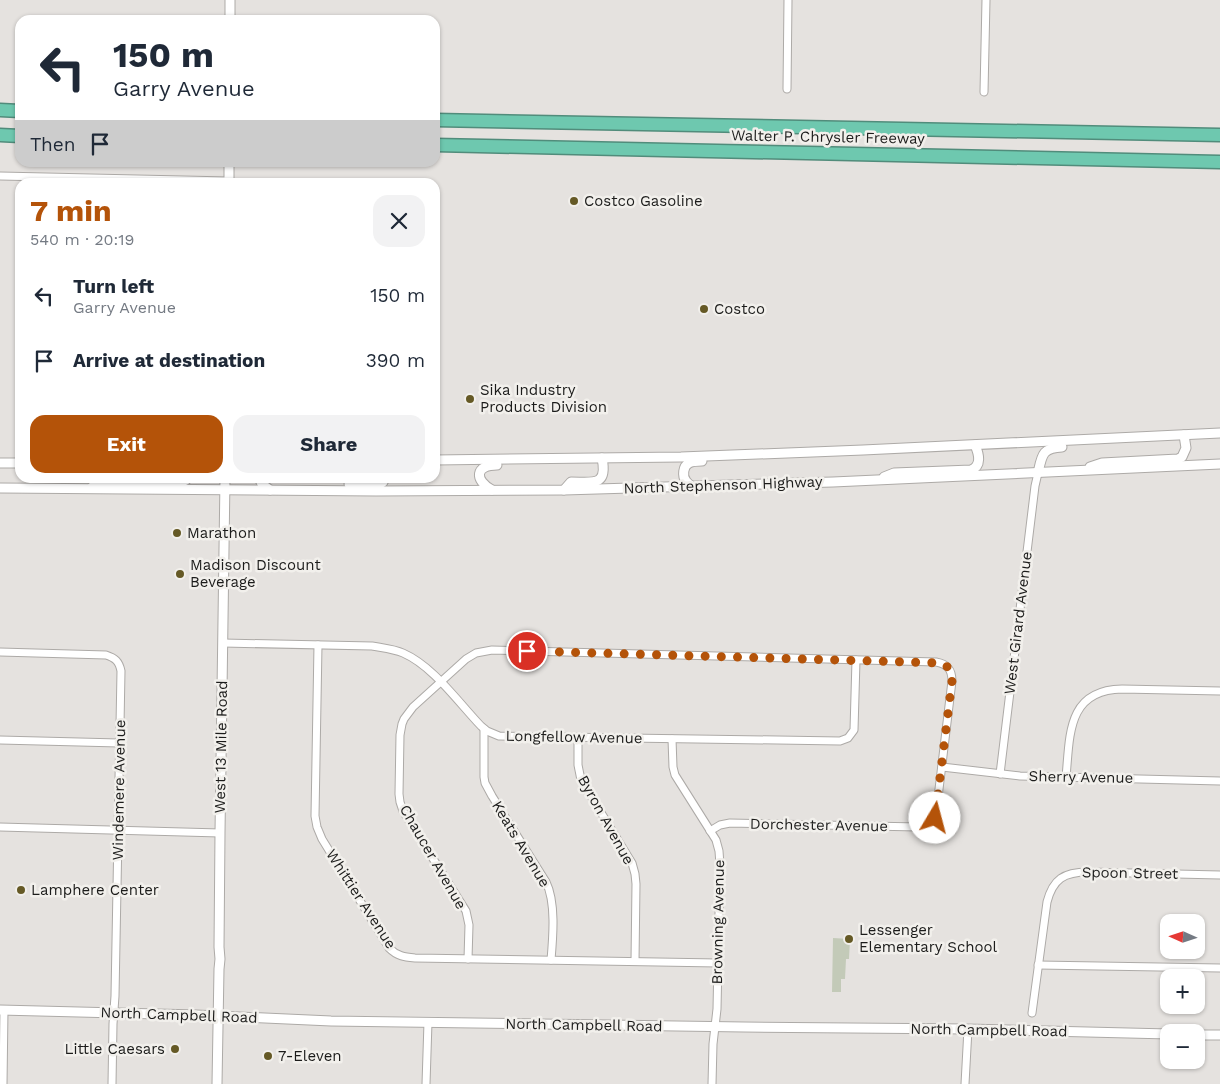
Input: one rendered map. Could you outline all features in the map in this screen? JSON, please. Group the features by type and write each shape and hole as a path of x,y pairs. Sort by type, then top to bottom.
{"highway":[{"path":"0,110 15,111"},
{"name":"Walter P. Chrysler Freeway","path":"440,120 1220,135"},
{"path":"0,135 15,136"},
{"name":"Walter P. Chrysler Freeway","path":"440,145 1220,162"}],"main road":[{"path":"230,0 230,15"},
{"name":"North Stephenson Highway","path":"440,460 778,453 1220,433"},
{"path":"1080,471 1102,463 1178,459 1182,457 1186,448 1184,435"},
{"path":"1038,473 1044,453 1051,447 1121,444 1138,437"},
{"path":"872,480 894,473 971,470 978,465 979,459 975,445"},
{"path":"693,487 685,481 683,474 684,468 688,463 760,459 778,453"},
{"path":"0,458 15,458"},
{"path":"492,490 481,481 482,469 488,465 508,464 522,458"},
{"path":"564,490 571,482 596,482 602,478 604,468 602,458"},
{"path":"0,463 15,463"},
{"name":"North Stephenson Highway","path":"0,488 564,490 872,480 1220,464"},
{"path":"87,489 100,483"},
{"name":"West 13 Mile Road","path":"217,1084 225,483"},
{"path":"262,483 270,490"},
{"path":"298,490 309,485 382,483"},
{"name":"North Campbell Road","path":"2,1010 324,1020 968,1029 1160,1034"},
{"path":"1205,1035 1220,1035"}],"street":[{"path":"787,89 788,0"},
{"path":"984,92 986,0"},
{"path":"0,176 76,178"},
{"name":"West Girard Avenue","path":"1000,774 1038,473"},
{"name":"Longfellow Avenue","path":"222,643 372,646 398,652 426,667 484,729 499,736 836,742 844,740 854,730 856,660"},
{"name":"Whittier Avenue","path":"318,645 315,816 317,827 394,952 401,957 407,958 718,963"},
{"name":"Chaucer Avenue","path":"468,959 469,925 466,912 403,811 400,802 400,742 402,724 409,711 466,659 476,654 492,650 941,663 948,667 952,675 942,767"},
{"name":"Windemere Avenue","path":"0,652 102,654 115,658 121,671 112,1084"},
{"path":"1066,777 1073,719 1079,708 1099,692 1112,689 1220,691"},
{"name":"Keats Avenue","path":"484,729 483,772 485,782 551,892 551,960"},
{"name":"Byron Avenue","path":"578,738 578,770 583,785 629,858 636,874 635,962"},
{"name":"Browning Avenue","path":"672,739 675,775 710,831 718,846 720,856 717,1009 714,1026 712,1084"},
{"path":"0,740 119,743"},
{"name":"Sherry Avenue","path":"942,767 1020,776 1220,781"},
{"name":"Dorchester Avenue","path":"710,831 720,825 730,823 930,825 935,818 942,767"},
{"path":"0,827 220,833"},
{"name":"Spoon Street","path":"1032,1012 1047,902 1049,892 1054,884 1068,874 1077,872 1220,875"},
{"path":"1038,965 1220,968"},
{"path":"2,1010 3,1084"},
{"path":"426,1084 428,1022"},
{"path":"965,1084 968,1029"}],"green space":[{"path":"833,938 850,939 849,959 846,959 845,979 841,979 841,992 832,992"}],"place":[{"name":"Costco Gasoline","path":"574,201"},
{"name":"Costco","path":"704,309"},
{"name":"Sika Industry Products Division","path":"470,399"},
{"name":"Marathon","path":"177,533"},
{"name":"Madison Discount Beverage","path":"180,574"},
{"name":"Lamphere Center","path":"21,890"},
{"name":"Lessenger Elementary School","path":"849,939"},
{"name":"Little Caesars","path":"175,1049"},
{"name":"7-Eleven","path":"268,1056"}],"route":[{"path":"527,651 941,663 950,670 952,681 935,818"}]}
